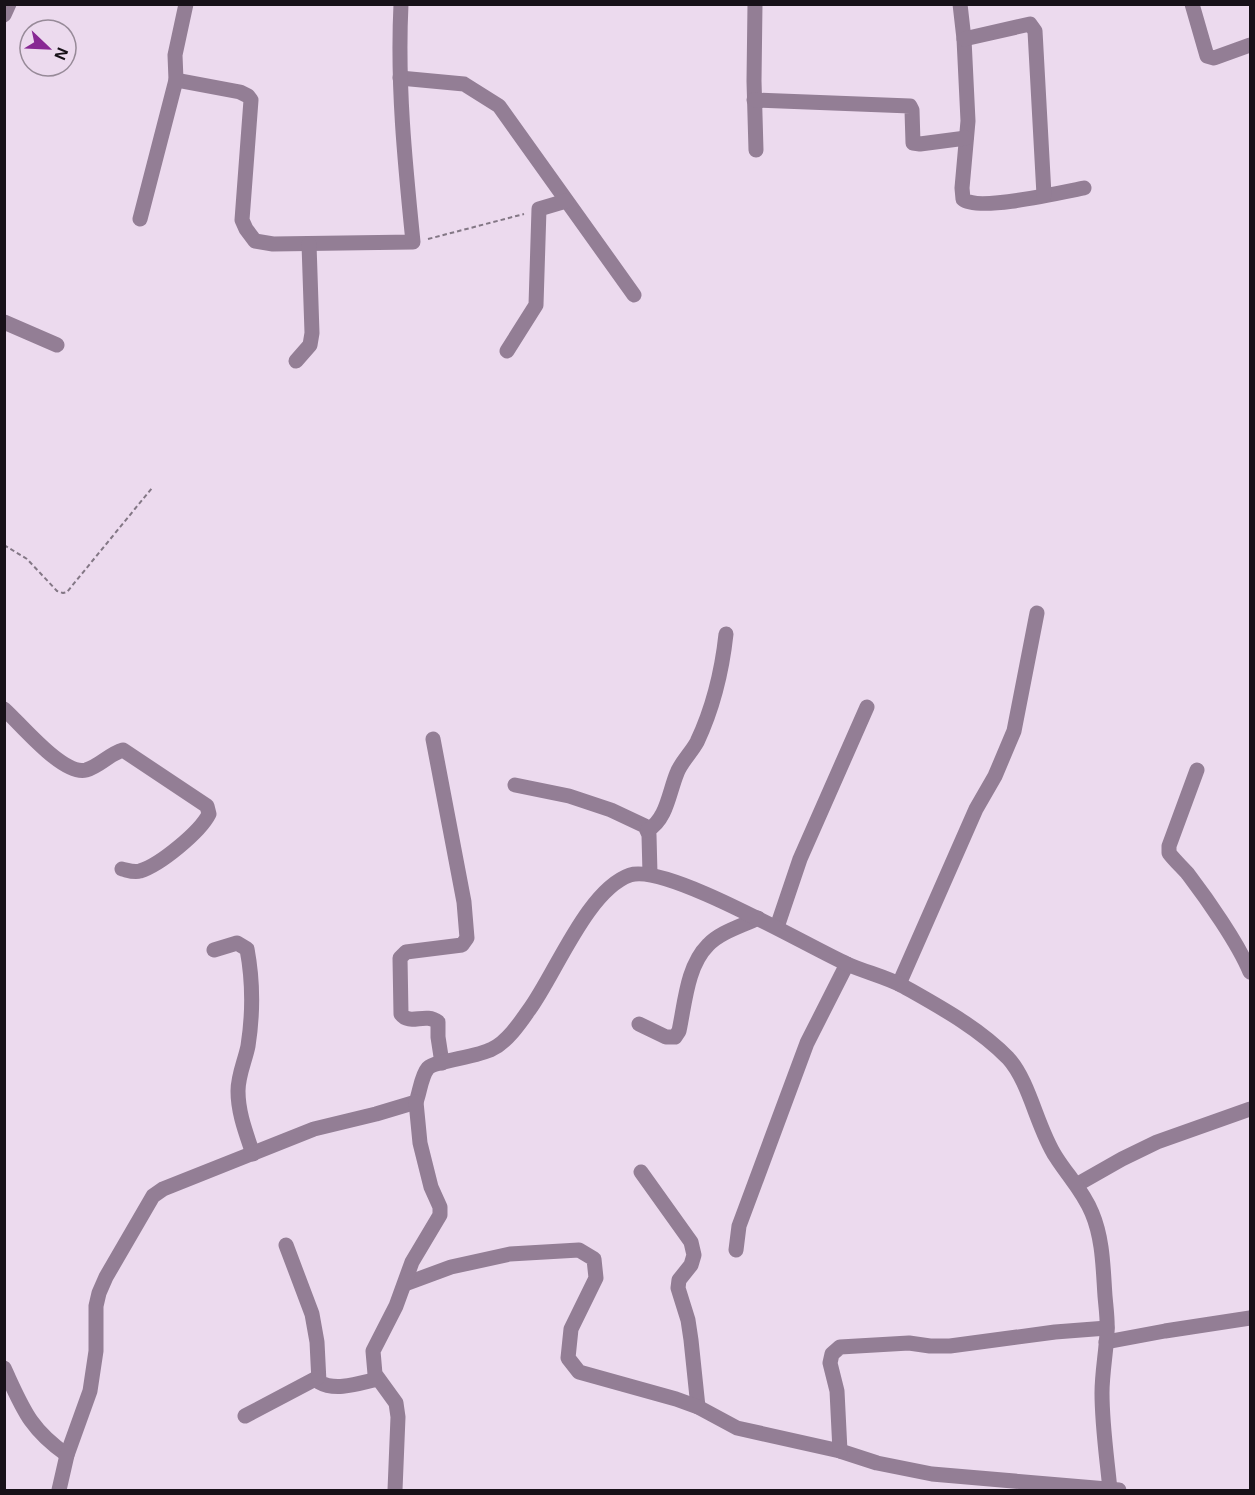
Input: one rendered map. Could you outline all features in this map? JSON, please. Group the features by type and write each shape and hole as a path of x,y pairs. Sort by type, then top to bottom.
{"street":[{"path":"4,15 9,4"},
{"path":"140,219 176,80 175,55 186,4"},
{"path":"176,80 240,92 251,100 243,220 246,229 255,241 273,244 413,242 402,125 400,78 402,4"},
{"path":"755,4 756,150"},
{"path":"960,4 968,121 963,199 970,204 1012,201 1084,188"},
{"path":"1192,4 1207,56 1214,58 1251,45"},
{"path":"964,39 1030,24 1034,26 1044,195"},
{"path":"400,78 464,84 499,106 634,295"},
{"path":"754,100 910,106 913,143 966,138"},
{"path":"507,351 536,305 539,209 566,201"},
{"path":"296,361 310,345 312,333 309,244"},
{"path":"4,322 57,345"},
{"path":"899,984 976,809 995,776 1014,731 1037,613"},
{"path":"648,830 657,824 677,772 696,742 722,670 726,634"},
{"path":"777,927 800,859 867,707"},
{"path":"4,709 69,769 82,771 96,767 116,752 123,750 207,806 209,814 205,822 171,854 141,871 122,869"},
{"path":"433,739 464,902 467,938 462,945 402,954 400,958 401,1014 404,1018 427,1017 438,1022 442,1063"},
{"path":"1197,770 1169,846 1169,853 1208,902 1246,960 1251,972"},
{"path":"515,785 569,796 611,810 640,823 648,830 650,874"},
{"path":"395,1491 399,1417 396,1404 378,1378 373,1365 373,1351 396,1306 412,1262 440,1215 440,1207 431,1187 420,1143 416,1102 425,1073 435,1063 494,1049 530,1010 575,930 595,903 623,878 633,874 650,874 668,879 777,927 847,964 899,984 986,1037 1011,1061 1022,1080 1055,1156 1078,1185 1092,1213 1102,1251 1107,1335 1102,1394 1113,1490 932,1474 877,1463 840,1451 737,1428 698,1407 676,1399 579,1372 568,1358 571,1329 596,1278 594,1259 579,1250 510,1254 451,1267 405,1284"},
{"path":"639,1024 666,1038 675,1037 690,979 699,957 708,945 721,936 758,918"},
{"path":"214,950 237,943 247,949 251,972 252,1006 248,1046 238,1089 240,1113 253,1154"},
{"path":"736,1250 739,1226 798,1066 847,964"},
{"path":"59,1491 67,1455 90,1391 96,1351 96,1306 99,1293 153,1196 163,1189 314,1129 416,1102"},
{"path":"1078,1185 1122,1159 1157,1142 1251,1109"},
{"path":"641,1172 691,1242 694,1255 692,1265 679,1280 678,1288 691,1340 698,1407"},
{"path":"286,1245 312,1314 317,1342 317,1378 322,1384 332,1386 351,1385 378,1378"},
{"path":"840,1451 837,1391 830,1363 832,1354 840,1347 909,1343 930,1346 960,1345 1055,1332 1107,1335 1165,1331 1251,1318"},
{"path":"4,1368 25,1414 42,1436 67,1455"},
{"path":"245,1416 317,1378"}],"path":[{"path":"413,242 508,219 539,209"},
{"path":"4,545 27,559 57,591 67,592 152,488"}]}
